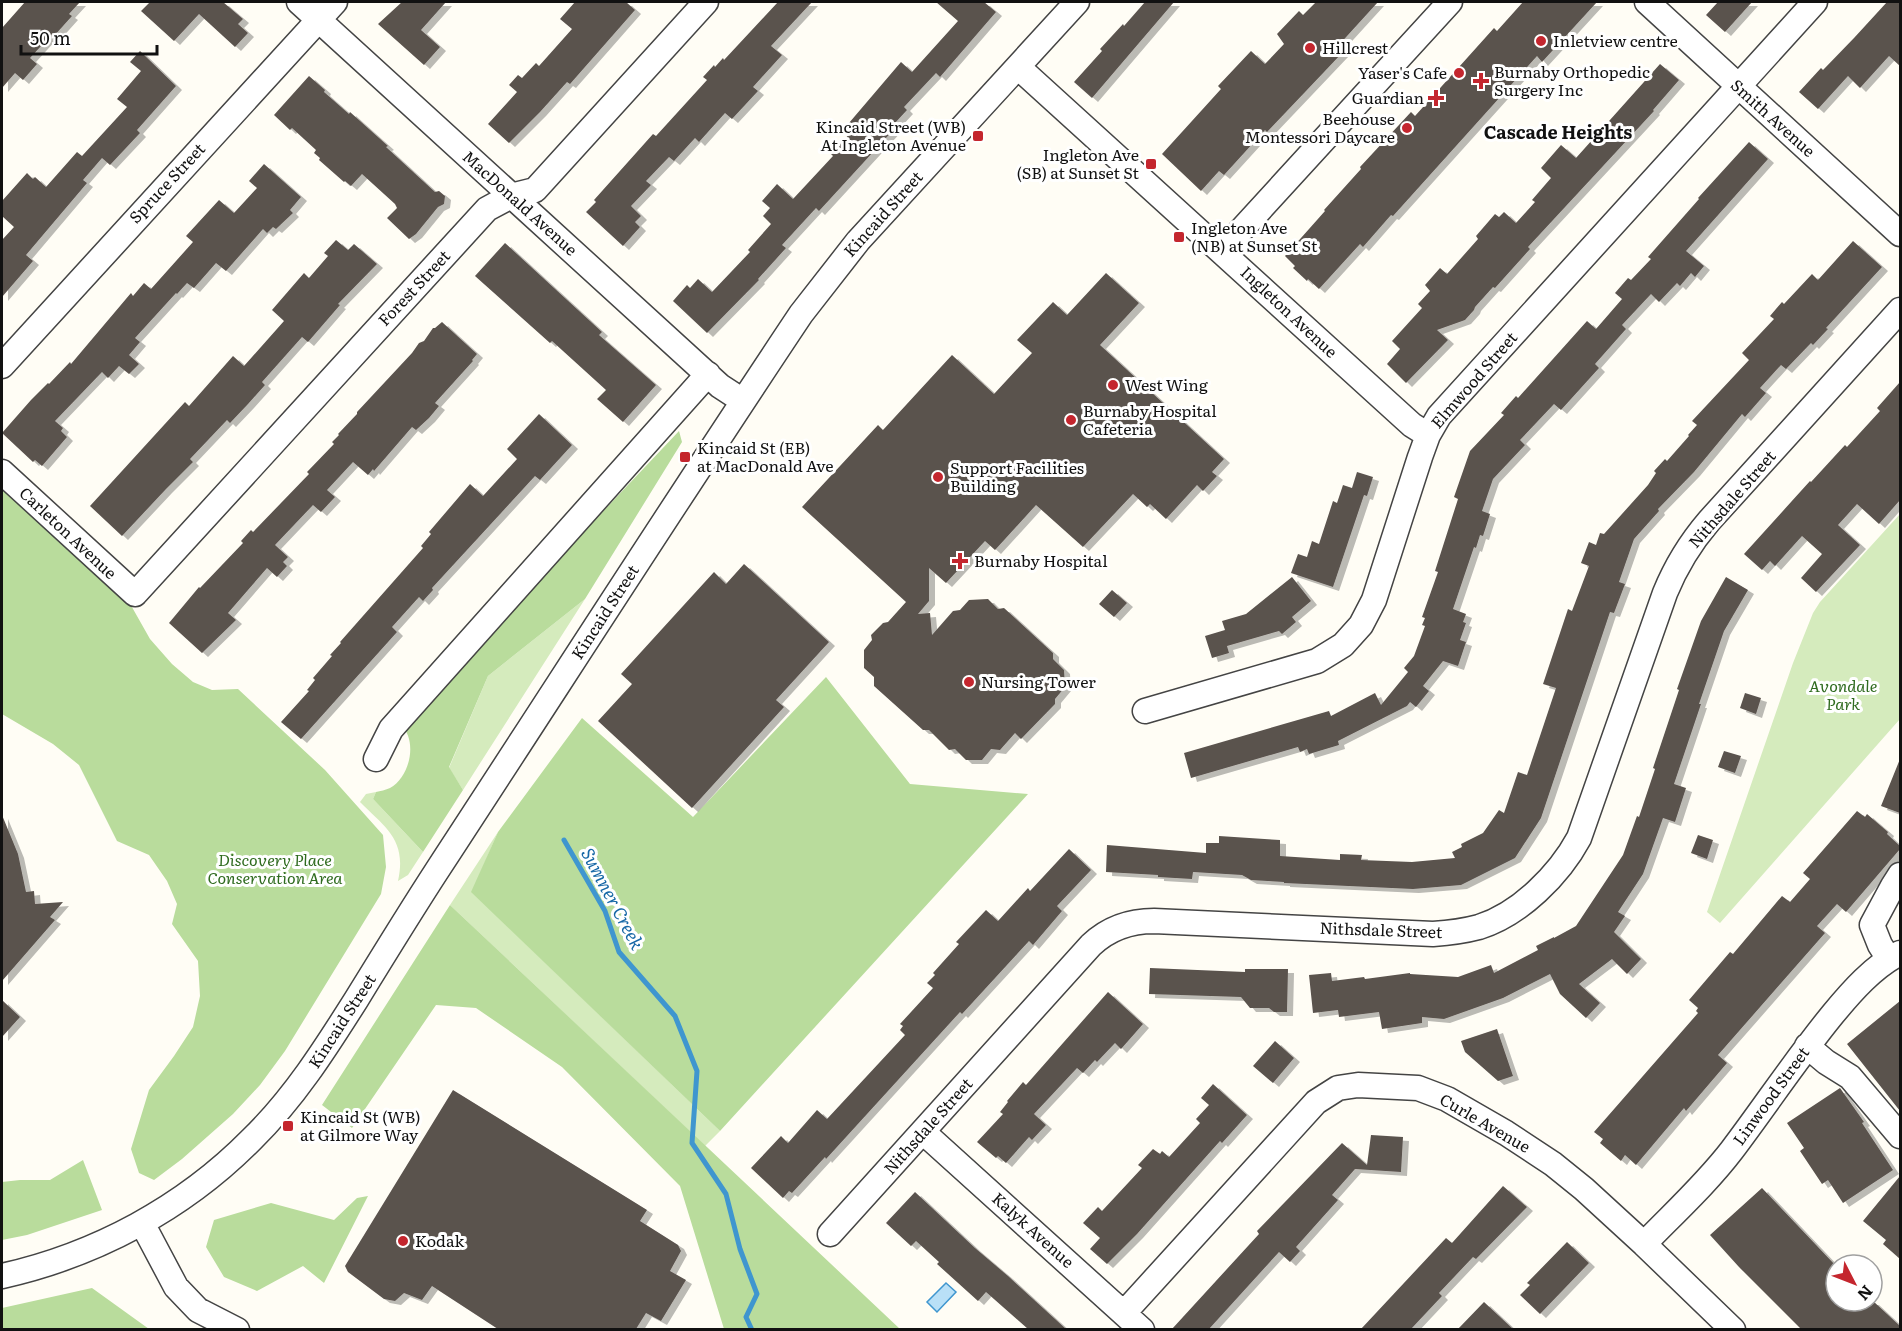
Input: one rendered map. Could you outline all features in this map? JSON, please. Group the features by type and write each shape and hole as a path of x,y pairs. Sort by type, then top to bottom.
{"street":[{"name":"MacDonald Avenue","path":"299,2 720,386 743,401"},
{"name":"Spruce Street","path":"2,366 335,2"},
{"name":"Forest Street","path":"135,594 487,209 512,196 534,190 706,2"},
{"name":"Kincaid Street","path":"2,1276 51,1263 142,1223 191,1192 250,1141 273,1117 319,1059 432,879 743,401 826,280 858,241 1077,2"},
{"path":"1222,251 1450,2"},
{"name":"Smith Avenue","path":"1647,2 1900,234"},
{"name":"Elmwood Street","path":"1145,711 1317,661 1343,645 1361,625 1374,600 1428,435 1439,416 1815,2"},
{"name":"Ingleton Avenue","path":"1018,66 1412,425 1428,435"},
{"name":"Nithsdale Street","path":"830,1234 1091,945 1107,932 1136,922 1154,921 1449,933 1480,926 1504,915 1526,900 1557,871 1580,838 1665,593 1690,545 1709,521 1900,310"},
{"path":"376,759 391,729 708,374"},
{"name":"Carleton Avenue","path":"2,472 135,594"},
{"path":"1895,956 1880,945 1872,925 1900,875"},
{"name":"Linwood Street","path":"1644,1244 1731,1151 1807,1046 1844,1001 1873,971 1895,956"},
{"path":"1807,1046 1826,1062 1850,1077 1900,1136"},
{"name":"Curle Avenue","path":"1124,1313 1316,1102 1329,1092 1350,1086 1418,1088 1447,1099 1506,1133 1553,1164 1584,1189 1733,1329"},
{"name":"Kalyk Avenue","path":"923,1132 1142,1329"},
{"path":"142,1223 176,1287 198,1310 237,1329"}],"green space":[{"path":"679,431 682,442 585,599 488,676 449,767 463,790 423,852 373,799 376,792 388,789 397,783 407,767 409,740 401,725"},
{"name":"Discovery Place Conservation Area","path":"2,482 124,593 150,639 172,664 193,682 212,690 238,689 325,770 383,835 386,867 381,894 285,1051 260,1085 233,1114 182,1159 154,1180 139,1173 131,1149 149,1090 193,1027 200,996 198,961 172,924 177,904 167,881 149,855 117,841 79,765 53,744 2,714"},
{"name":"Avondale Park","path":"1900,514 1900,719 1720,923 1707,912 1793,663 1813,613 1820,602"},
{"path":"585,599 463,790 449,768 488,676"},
{"path":"826,677 910,784 1028,794 720,1131 471,892 498,832 582,718 693,817"},
{"path":"376,792 373,799 423,852 408,875 398,881 400,855 397,845 386,828 360,802 366,794"},
{"path":"498,832 472,892 720,1131 705,1146 450,905"},
{"path":"450,905 900,1329 724,1329 680,1186 562,1067 476,1008 436,1005 352,1128 322,1105"},
{"path":"83,1160 102,1210 27,1235 2,1240 2,1182 50,1180"},
{"path":"368,1196 324,1283 303,1266 257,1291 224,1277 206,1247 214,1220 271,1203 334,1220 357,1198"},
{"path":"92,1288 149,1329 2,1329 2,1308"}],"water":[{"path":"946,1283 956,1292 937,1312 927,1302"}],"building":[{"path":"25,2 80,2 69,14 72,16 30,58 37,64 23,80 15,73 2,88 2,28"},
{"path":"150,2 223,2 243,19 238,24 248,33 235,47 199,14 174,41 141,11"},
{"path":"402,2 446,2 421,30 440,47 424,65 378,24"},
{"path":"575,2 626,2 635,10 570,84 567,82 509,143 488,124 517,92 509,85 518,75 522,78 536,63 539,66 572,29 560,19"},
{"path":"778,2 812,2 771,46 782,55 753,87 758,91 732,119 725,113 699,142 695,138 674,161 669,157 646,181 651,185 631,206 641,216 635,222 640,227 623,246 586,212 653,134 656,136 707,80 703,77 714,65 715,67 723,58 724,60"},
{"path":"936,2 984,2 996,12 940,77 936,73 904,107 907,110 895,123 897,126 819,211 816,208 782,245 786,248 759,280 707,333 673,301 687,285 690,288 698,279 712,292 750,252 748,250 771,224 763,216 770,208 762,201 777,184 793,199 833,156 831,154 854,129 849,123 901,62 912,72 958,21"},
{"path":"1145,2 1174,2 1092,98 1074,82 1102,51 1100,49"},
{"path":"1316,2 1378,2 1337,47 1343,52 1267,132 1265,130 1224,175 1219,171 1201,191 1162,154 1221,89 1218,86 1251,51 1265,64 1284,44 1277,34 1299,11 1303,15"},
{"path":"1523,2 1597,2 1542,62 1537,56 1363,247 1360,244 1319,289 1308,279 1307,281 1293,268 1295,266 1285,256 1361,169 1360,167 1411,112 1415,116 1494,28 1497,31"},
{"path":"1718,2 1752,2 1725,32 1706,15"},
{"path":"1887,2 1900,2 1900,66 1889,56 1860,88 1848,76 1818,109 1799,92"},
{"path":"140,51 176,86 137,130 140,133 110,165 102,158 83,180 87,183 26,255 33,261 2,297 2,240 14,227 2,216 2,201 27,173 46,187 77,152 82,156 127,107 117,99 141,71 130,62"},
{"path":"1660,64 1679,80 1654,111 1528,247 1530,249 1465,320 1437,330 1448,340 1406,383 1387,364 1400,349 1392,341 1422,308 1418,304 1430,291 1425,285 1440,268 1447,274 1478,239 1476,236 1495,214 1499,217 1504,212 1516,223 1535,202 1532,200 1551,178 1541,168 1561,145 1576,158"},
{"path":"309,76 325,90 324,92 388,146 386,147 435,192 439,191 445,196 444,204 438,207 416,234 409,239 387,218 397,208 395,204 362,174 351,186 344,182 319,160 320,158 314,153 316,150 274,115"},
{"path":"1749,142 1768,159 1686,251 1704,266 1695,277 1691,273 1680,286 1677,283 1659,302 1651,294 1622,325 1626,329 1595,364 1599,368 1561,410 1554,404 1520,440 1525,445 1493,479 1482,511 1490,514 1483,536 1480,535 1476,548 1474,547 1453,609 1466,614 1463,622 1466,623 1460,640 1466,642 1458,666 1443,661 1423,686 1429,691 1416,707 1410,702 1407,706 1338,741 1339,745 1309,754 1307,749 1300,752 1298,747 1191,778 1184,753 1329,711 1331,716 1375,693 1381,705 1408,672 1404,668 1414,656 1425,626 1422,625 1425,618 1422,617 1438,572 1435,571 1458,499 1454,497 1470,451 1504,415 1501,413 1516,396 1518,398 1587,321 1596,329 1622,299 1615,293 1628,278 1631,280 1651,259 1648,257"},
{"path":"264,164 301,197 290,210 293,213 276,229 273,227 267,233 263,229 226,271 216,263 194,288 187,283 176,293 135,338 140,342 129,355 139,364 129,374 119,366 108,378 102,372 55,421 63,428 61,431 67,437 42,466 35,460 33,462 2,433 48,383 70,362 71,364 131,293 133,296 144,283 151,289 193,242 186,236 219,200 234,213 257,188 249,181"},
{"path":"336,240 348,250 354,244 377,264 338,304 340,305 308,342 302,337 262,382 265,385 248,404 230,423 227,420 190,459 193,462 122,536 90,506 185,402 189,406 233,356 244,366 284,321 272,310 304,273 309,278 328,256 324,253"},
{"path":"1853,241 1882,267 1813,345 1811,343 1786,369 1781,365 1760,388 1766,393 1745,417 1742,414 1634,539 1619,582 1625,584 1614,613 1610,612 1541,818 1515,858 1461,885 1413,889 1284,883 1251,880 1242,875 1193,872 1192,879 1106,872 1107,845 1206,853 1206,843 1219,843 1219,836 1280,840 1280,856 1340,860 1340,854 1362,855 1361,860 1412,862 1455,858 1452,852 1462,847 1461,844 1483,833 1499,810 1504,813 1518,772 1527,775 1556,688 1543,684 1568,609 1572,611 1589,566 1581,563 1589,542 1596,545 1600,533 1604,534 1648,485 1656,473 1654,471 1665,459 1667,461 1689,436 1697,425 1692,421 1749,360 1742,353 1774,319 1770,316 1782,302 1784,304 1812,274 1818,280"},
{"path":"505,243 602,332 599,335 656,385 623,422 597,399 606,390 475,276"},
{"path":"1106,273 1139,303 1100,345 1224,459 1212,472 1217,476 1203,491 1197,485 1166,519 1150,504 1147,507 1133,494 1083,547 1036,505 995,550 985,541 946,583 929,568 929,601 918,614 930,613 932,635 953,611 960,610 969,600 988,599 998,609 1004,608 1053,653 1053,659 1064,670 1065,687 1055,699 1055,704 1021,739 1015,733 1000,750 991,749 982,760 966,760 955,749 949,750 929,730 923,730 874,686 874,677 864,668 864,650 872,640 871,635 883,623 888,622 906,602 802,507 878,425 883,430 952,355 994,394 1032,353 1017,340 1053,302 1067,315"},
{"path":"442,322 477,354 473,361 435,403 439,406 429,418 416,430 412,427 374,471 373,469 368,475 353,462 327,490 335,497 321,512 313,505 275,545 288,557 283,562 287,566 277,577 267,568 228,613 236,620 202,653 169,623 199,587 243,543 241,541 251,530 253,532 309,474 307,472 334,444 332,442 357,412 419,343 424,341 433,328"},
{"path":"1900,382 1900,500 1879,524 1857,504 1838,525 1860,545 1816,592 1801,578 1822,554 1802,536 1775,566 1770,561 1762,570 1744,554 1810,481 1845,445 1847,447 1880,411 1877,408"},
{"path":"539,414 572,445 540,480 535,476 432,588 433,590 423,601 419,597 392,627 397,632 301,739 281,722 309,691 307,690 315,680 313,678 332,656 330,655 340,642 423,548 421,546 431,534 429,532 470,484 483,496 517,459 507,449"},
{"path":"1357,472 1373,477 1367,496 1364,495 1333,587 1291,573 1298,554 1307,557 1312,541 1319,544 1333,501 1337,503 1343,485 1352,488"},
{"path":"744,564 829,642 776,700 784,707 692,808 598,721 632,684 621,674 714,572 726,584"},
{"path":"1292,577 1311,601 1292,617 1296,622 1282,634 1279,631 1227,646 1229,653 1212,658 1205,636 1225,630 1222,621 1246,614"},
{"path":"1726,577 1748,590 1724,631 1699,704 1701,704 1674,784 1686,788 1675,822 1663,818 1643,874 1618,912 1625,916 1614,932 1641,959 1627,974 1612,959 1579,984 1600,1003 1586,1018 1560,994 1550,974 1503,998 1444,1019 1422,1017 1422,1023 1382,1029 1379,1012 1339,1017 1338,1010 1313,1013 1309,975 1331,973 1332,981 1410,973 1458,977 1491,965 1494,973 1538,950 1536,946 1576,926 1623,855 1655,769 1653,768 1679,690 1677,689 1701,621"},
{"path":"1112,590 1127,603 1114,617 1099,604"},
{"path":"1745,693 1761,698 1756,714 1740,708"},
{"path":"1724,751 1741,756 1735,773 1718,767"},
{"path":"1900,759 1900,813 1881,806"},
{"path":"1857,811 1865,817 1867,814 1888,832 1887,834 1900,846 1900,849 1846,912 1837,904 1817,926 1825,933 1718,1055 1727,1063 1686,1111 1684,1108 1636,1165 1625,1155 1621,1161 1600,1143 1603,1139 1594,1132 1698,1013 1696,1011 1698,1008 1689,1000 1730,952 1733,954 1782,896 1790,902 1810,879 1803,873"},
{"path":"2,815 18,854 26,892 34,891 35,904 63,902 50,917 55,920 2,981"},
{"path":"1698,835 1713,840 1707,859 1691,853"},
{"path":"1069,849 1091,870 1057,906 1062,911 1033,945 1029,941 962,1014 960,1012 826,1159 825,1157 792,1193 789,1191 783,1198 751,1168 781,1136 788,1143 817,1110 827,1119 905,1035 900,1030 903,1026 900,1024 933,988 927,983 959,944 956,942 986,910 998,921 1028,888 1030,891"},
{"path":"1150,968 1245,972 1245,969 1288,969 1287,1012 1274,1012 1269,1008 1250,1008 1241,997 1149,994"},
{"path":"1108,992 1143,1024 1121,1049 1115,1043 1083,1073 1077,1068 1034,1114 1046,1125 1032,1140 1029,1137 1006,1163 998,1156 996,1158 977,1142 1003,1114 1000,1112 1023,1082 1026,1085"},
{"path":"2,1000 20,1017 2,1037"},
{"path":"1900,1001 1900,1111 1847,1044"},
{"path":"1497,1029 1513,1076 1498,1081 1465,1052 1461,1041"},
{"path":"1275,1041 1294,1058 1273,1083 1253,1066"},
{"path":"1213,1084 1247,1115 1222,1143 1220,1141 1107,1264 1090,1249 1100,1238 1083,1223 1098,1207 1102,1211 1142,1168 1138,1165 1153,1149 1160,1154 1162,1151 1169,1157 1200,1123 1196,1119 1209,1105 1201,1098"},
{"path":"1840,1088 1893,1170 1843,1203 1828,1180 1822,1184 1800,1151 1804,1148 1787,1123"},
{"path":"453,1090 647,1210 640,1221 678,1245 681,1251 670,1271 686,1280 661,1321 646,1313 636,1329 498,1329 432,1286 422,1300 404,1293 395,1301 384,1299 348,1272 345,1266"},
{"path":"1371,1135 1403,1137 1401,1172 1355,1169 1332,1195 1338,1200 1296,1247 1300,1251 1290,1262 1279,1252 1209,1329 1172,1329 1259,1234 1257,1231 1342,1143 1367,1165"},
{"path":"1900,1176 1900,1259 1883,1244 1886,1240 1863,1221"},
{"path":"1503,1186 1527,1207 1476,1259 1473,1257 1439,1293 1442,1296 1411,1329 1361,1329 1446,1238 1452,1243"},
{"path":"1762,1188 1824,1253 1824,1313 1884,1313 1884,1311 1900,1326 1900,1329 1801,1329 1710,1235"},
{"path":"915,1192 1066,1329 1028,1329 986,1292 978,1301 937,1264 939,1262 916,1241 911,1246 886,1223"},
{"path":"1567,1242 1589,1263 1540,1314 1520,1295 1530,1285 1527,1283"},
{"path":"1484,1302 1513,1329 1458,1329"}],"waterway":[{"name":"Sumner Creek","path":"564,840 605,911 619,952 675,1016 697,1071 692,1143 726,1194 740,1249 757,1294 746,1317 752,1330"}],"place":[{"name":"Inletview centre","path":"1541,41"},
{"name":"Hillcrest","path":"1310,48"},
{"name":"Yaser's Cafe","path":"1459,73"},
{"name":"Burnaby Orthopedic Surgery Inc","path":"1481,81"},
{"name":"Guardian","path":"1436,98"},
{"name":"Beehouse Montessori Daycare","path":"1407,128"},
{"name":"Kincaid Street (WB) At Ingleton Avenue","path":"978,136"},
{"name":"Ingleton Ave (SB) at Sunset St","path":"1151,164"},
{"name":"Ingleton Ave (NB) at Sunset St","path":"1179,237"},
{"name":"West Wing","path":"1113,385"},
{"name":"Burnaby Hospital Cafeteria","path":"1071,420"},
{"name":"Kincaid St (EB) at MacDonald Ave","path":"685,457"},
{"name":"Support Facilities Building","path":"938,477"},
{"name":"Burnaby Hospital","path":"960,561"},
{"name":"Nursing Tower","path":"969,682"},
{"name":"Kincaid St (WB) at Gilmore Way","path":"288,1126"},
{"name":"Kodak","path":"403,1241"}],"district":[{"name":"Cascade Heights","path":"1558,133"}]}
